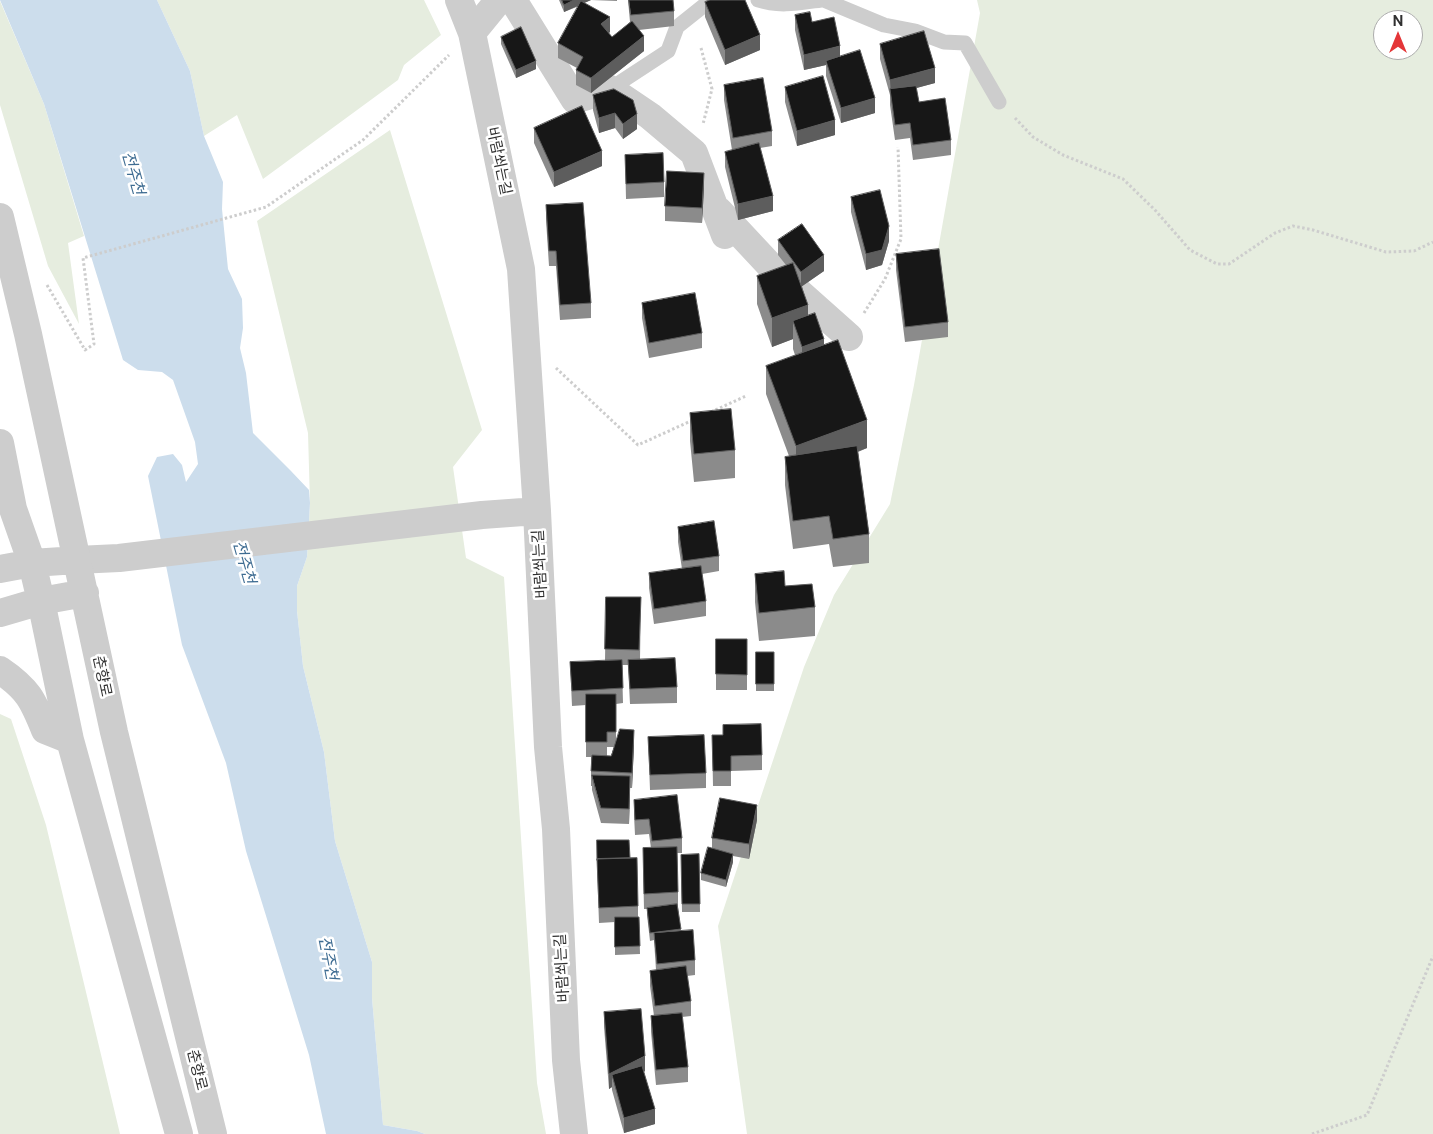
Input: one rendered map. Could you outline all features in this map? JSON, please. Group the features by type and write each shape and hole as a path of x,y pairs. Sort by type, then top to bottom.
{"street":[{"name":"바람쐬는길","path":"459,0 472,33 521,269 537,511 548,747 556,828 566,1060 574,1134"},
{"path":"472,33 499,0"},
{"path":"514,0 575,100 610,89 650,116 694,153 725,235"},
{"path":"714,206 776,272 849,337"},
{"name":"춘향로","path":"0,217 24,316 114,732 213,1134"},
{"path":"0,443 13,509 32,562 70,740 179,1134"},
{"path":"0,560 32,562 119,558 482,515 537,511"},
{"path":"0,570 32,562"},
{"path":"0,612 84,593"},
{"path":"0,670 18,683 33,701 44,730 70,740"}],"lane":[{"path":"610,89 668,51 677,27 711,0"},
{"path":"758,0 770,4 822,0 884,25 915,31 944,42 965,44 999,102"}],"path":[{"path":"46,282 85,350 94,344 83,258 266,206 363,140 472,33"},
{"path":"694,153 712,89 700,48"},
{"path":"999,102 1033,137 1063,155 1123,179 1155,210 1190,250 1217,264 1229,264 1275,233 1293,226 1313,230 1386,252 1414,251 1433,242"},
{"path":"849,337 885,279 901,239 898,147"},
{"path":"526,339 638,445 701,416"},
{"path":"710,412 746,396"},
{"path":"1312,1134 1368,1115 1433,956"}],"shaded area":[{"path":"157,0 424,0 441,35 404,65 398,80 263,179 237,115 204,136 190,71"},
{"path":"977,0 1433,0 1433,1134 747,1134 718,926 804,667 834,595 890,504 914,385 980,13"},
{"path":"0,1 44,104 84,236 68,243 79,324 48,266 0,105"},
{"path":"390,130 482,430 453,467 466,558 504,577 537,1083 546,1134 425,1134 383,1125 372,998 372,962 335,841 324,752 303,666 297,611 297,586 307,557 310,503 308,433 257,221"},
{"path":"0,714 11,719 46,825 120,1134 0,1134"}],"water":[{"name":"전주천","path":"0,0 157,0 190,71 204,136 223,182 222,209 228,269 242,299 243,328 240,348 246,373 253,433 309,490 307,557 297,586 297,611 303,666 324,752 335,841 372,962 372,998 383,1125 425,1134 326,1134 309,1055 246,851 226,763 182,645 148,476 157,457 173,454 182,465 186,482 198,464 195,442 173,380 162,372 138,370 123,360 44,104"}],"building":[{"path":"562,0 574,0 564,5"},
{"path":"629,0 673,0 674,11 631,15"},
{"path":"710,0 745,0 760,35 725,50 705,2"},
{"path":"581,1 610,17 601,24 612,37 632,21 644,36 591,78 576,70 583,57 558,43"},
{"path":"810,12 812,22 834,17 840,46 804,55 795,15"},
{"path":"521,27 536,61 516,70 501,37"},
{"path":"924,31 935,68 890,80 880,44"},
{"path":"860,50 875,98 841,108 826,61"},
{"path":"823,76 835,120 797,131 785,87"},
{"path":"763,78 772,131 733,138 724,85"},
{"path":"916,86 919,102 945,98 951,140 913,145 910,123 895,125 890,89"},
{"path":"614,89 633,100 637,114 623,124 615,113 599,118 593,95"},
{"path":"582,106 602,151 554,172 534,128"},
{"path":"759,143 773,196 738,204 725,152"},
{"path":"663,153 664,182 626,184 625,155"},
{"path":"667,171 704,173 702,208 665,206"},
{"path":"880,190 889,226 882,250 866,254 851,197"},
{"path":"583,203 591,303 560,305 556,251 549,251 546,205"},
{"path":"802,224 824,255 801,272 778,240"},
{"path":"939,249 948,322 905,327 896,254"},
{"path":"793,263 808,305 772,318 757,276"},
{"path":"695,293 702,333 649,343 642,303"},
{"path":"815,313 824,339 802,347 793,321"},
{"path":"838,340 867,420 796,446 766,366"},
{"path":"731,409 735,450 694,454 690,413"},
{"path":"857,446 869,534 833,539 829,516 793,521 785,457"},
{"path":"714,521 719,556 683,561 678,527"},
{"path":"701,566 706,601 654,609 649,573"},
{"path":"784,571 785,586 812,584 815,607 759,613 755,574"},
{"path":"606,597 641,597 639,650 605,649"},
{"path":"716,639 747,639 747,675 716,674"},
{"path":"756,652 774,652 774,684 756,684"},
{"path":"675,658 677,687 630,689 628,660"},
{"path":"622,660 623,688 572,691 570,662"},
{"path":"586,694 616,694 616,732 607,732 607,742 586,742"},
{"path":"761,724 762,755 731,756 731,771 713,771 712,735 723,735 723,725"},
{"path":"620,729 634,730 632,773 591,771 592,755 611,756"},
{"path":"704,735 706,773 650,775 648,737"},
{"path":"592,775 630,776 629,809 601,808"},
{"path":"677,795 682,838 652,841 649,819 635,820 634,800"},
{"path":"720,798 757,805 749,844 712,838"},
{"path":"597,840 629,840 630,858 597,859"},
{"path":"677,847 678,892 644,894 643,848"},
{"path":"708,847 733,854 726,880 701,873"},
{"path":"699,854 700,904 682,904 681,855"},
{"path":"637,858 638,906 599,908 597,859"},
{"path":"677,904 681,929 650,933 647,908"},
{"path":"615,917 639,917 640,946 615,947"},
{"path":"693,930 695,960 657,964 654,933"},
{"path":"686,966 691,1001 655,1006 650,971"},
{"path":"641,1009 645,1056 609,1074 604,1012"},
{"path":"682,1013 688,1067 656,1070 651,1016"},
{"path":"642,1066 655,1109 624,1118 612,1075"}]}
